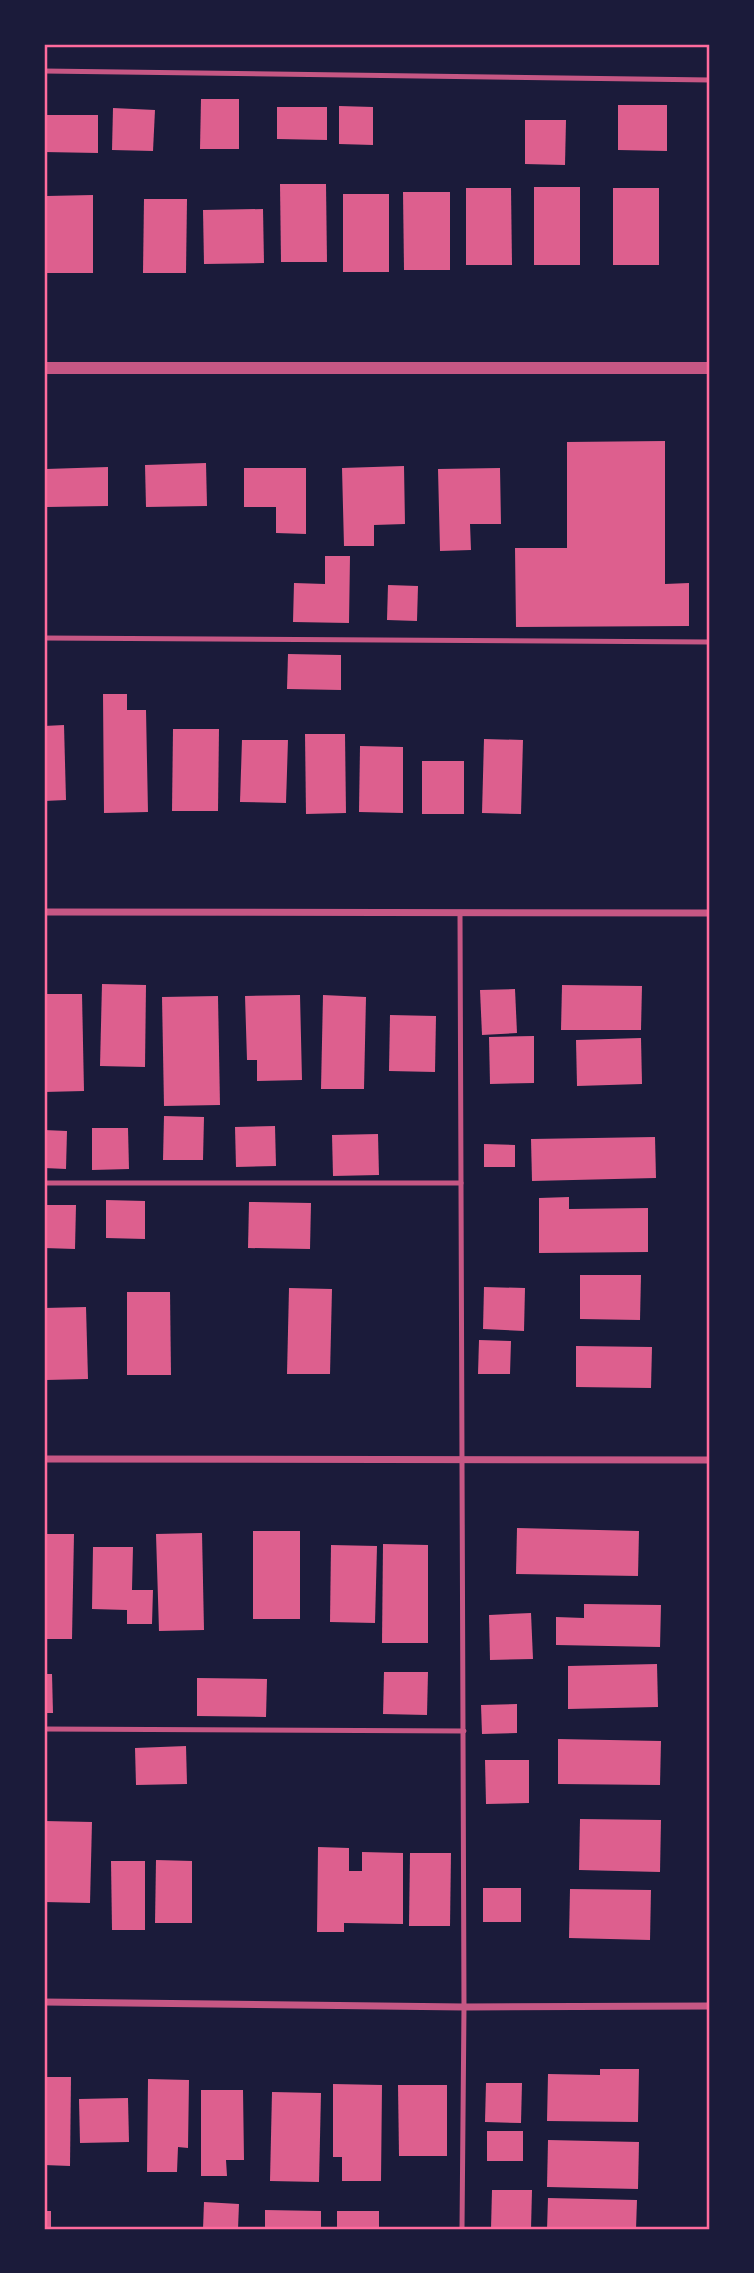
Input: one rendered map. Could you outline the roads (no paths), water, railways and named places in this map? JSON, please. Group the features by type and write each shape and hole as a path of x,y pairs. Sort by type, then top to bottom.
{"street":[{"path":"44,368 710,368"},
{"path":"44,912 710,913"},
{"path":"44,1459 710,1460"},
{"path":"44,2002 464,2007 710,2006"}],"lane":[{"path":"44,71 710,80"},
{"path":"44,638 710,642"},
{"path":"460,913 464,1731 462,2229"},
{"path":"44,1183 461,1183"},
{"path":"44,1729 464,1731"}]}
